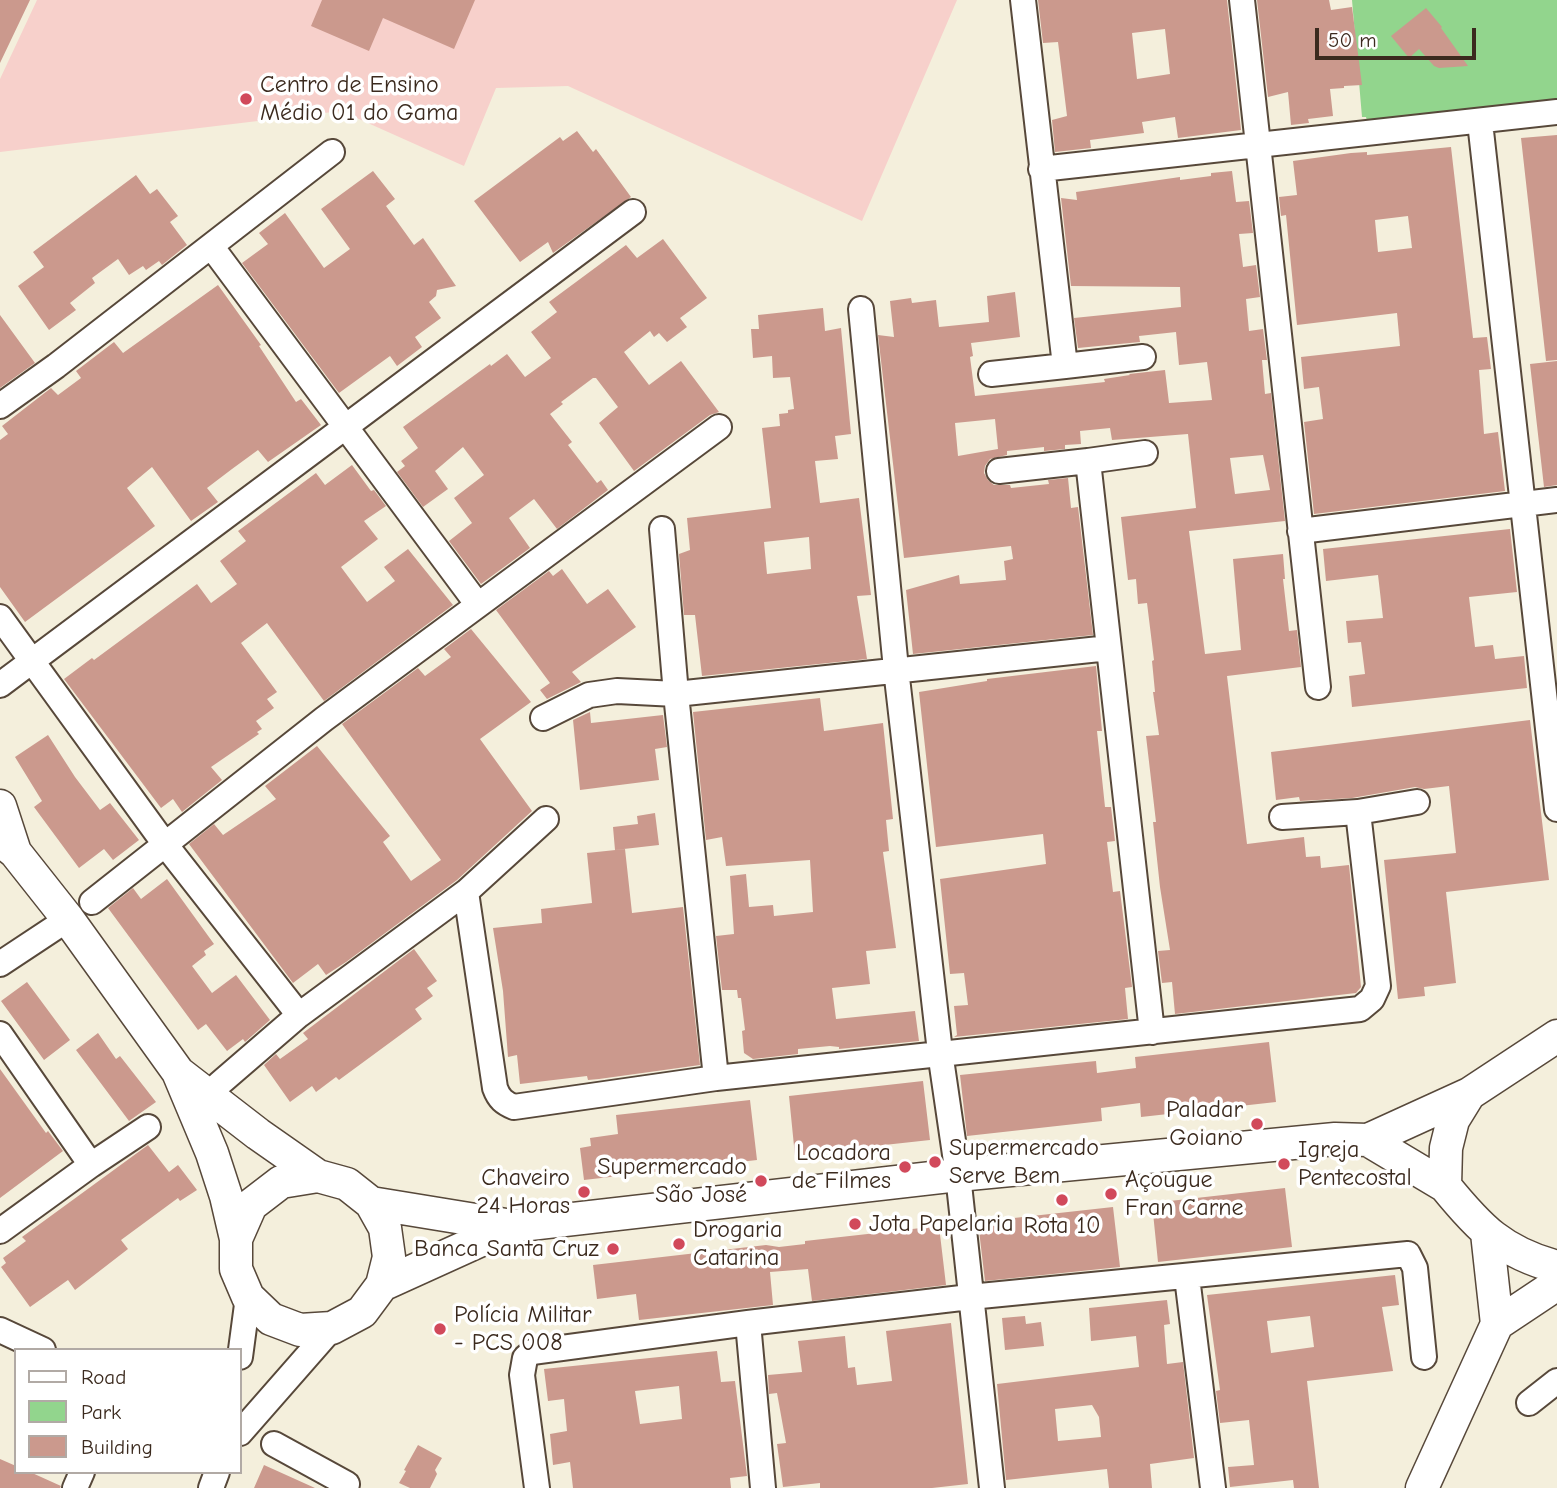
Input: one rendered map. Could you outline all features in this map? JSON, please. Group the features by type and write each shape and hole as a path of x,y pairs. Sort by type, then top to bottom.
{"street":[{"path":"1023,0 1065,366"},
{"path":"1242,0 1318,687"},
{"path":"1041,169 1557,112"},
{"path":"1480,122 1557,809"},
{"path":"0,407 332,152"},
{"path":"0,685 633,212"},
{"path":"211,246 478,605"},
{"path":"861,309 896,669 940,1052 958,1175 992,1488"},
{"path":"990,374 1143,357"},
{"path":"0,964 80,910 324,719 719,427"},
{"path":"999,471 1145,453"},
{"path":"1087,461 1152,1032"},
{"path":"1300,531 1557,499"},
{"path":"662,529 676,694 716,1078"},
{"path":"0,617 164,843 299,1015"},
{"path":"543,718 589,695 617,691 676,694 1109,648"},
{"path":"1282,817 1358,812 1417,802"},
{"path":"0,806 8,846 80,910 178,1073 212,1153 226,1196 236,1239 236,1269 248,1297 271,1319 300,1329 332,1328"},
{"path":"466,892 495,1088 498,1097 514,1108 716,1078 1360,1009 1372,999 1378,986 1358,812"},
{"path":"219,1084 299,1015 466,892 546,819"},
{"path":"0,1034 91,1165"},
{"path":"371,1203 512,1226 958,1175 1335,1139 1368,1140 1469,1094 1557,1037"},
{"path":"178,1073 318,1176 347,1184 371,1203 385,1228 389,1256 382,1285 362,1312 332,1328 242,1430"},
{"path":"1445,1186 1446,1147 1453,1120 1469,1094"},
{"path":"0,1231 148,1127"},
{"path":"1368,1140 1445,1186 1487,1233 1528,1259 1557,1267"},
{"path":"236,1239 251,1205 281,1182 318,1176"},
{"path":"382,1285 512,1226"},
{"path":"1422,1488 1497,1324 1487,1233"},
{"path":"537,1488 522,1375 525,1358 532,1352 970,1297 1408,1254 1416,1268 1423,1357"},
{"path":"1186,1277 1213,1488"},
{"path":"1497,1324 1557,1284"},
{"path":"241,1348 248,1297"},
{"path":"748,1323 763,1488"},
{"path":"0,1330 39,1348"},
{"path":"1529,1403 1557,1381"},
{"path":"274,1444 349,1487"}],"shaded area":[{"name":"Centro de Ensino Médio 01 do Gama","path":"37,0 957,0 862,221 568,86 496,88 464,166 341,111 0,152 0,79"}],"green space":[{"path":"1352,0 1557,0 1557,101 1367,121 1366,117 1362,117"}],"building":[{"path":"0,0 30,0 0,63"},
{"path":"322,0 475,0 454,49 383,18 369,51 311,26"},
{"path":"1038,0 1227,0 1241,130 1178,138 1175,117 1142,122 1144,133 1090,140 1091,148 1055,152 1052,120 1067,116 1058,42 1043,43","holes":["1165,29 1170,74 1137,79 1132,33"]},
{"path":"1257,0 1329,0 1331,10 1352,7 1362,85 1330,89 1333,116 1308,119 1309,123 1291,125 1288,92 1268,97"},
{"path":"1426,8 1468,66 1439,68 1419,49 1409,58 1391,36"},
{"path":"577,131 593,152 596,149 631,197 553,253 548,242 520,262 474,201 560,137 563,141"},
{"path":"1557,135 1557,360 1546,361 1521,138"},
{"path":"1451,147 1473,338 1487,337 1491,369 1479,370 1484,434 1498,432 1505,491 1314,514 1304,422 1323,419 1319,387 1304,389 1301,357 1400,346 1397,313 1297,325 1286,215 1281,216 1279,197 1297,195 1293,161 1351,153 1367,152 1367,155","holes":["1408,216 1412,248 1378,252 1375,220"]},
{"path":"373,171 395,199 386,206 414,245 423,238 456,286 437,290 436,296 429,302 441,318 415,337 422,347 397,366 390,356 339,393 242,263 268,244 259,233 285,213 324,268 350,249 321,209"},
{"path":"1232,171 1236,202 1249,201 1253,233 1239,234 1243,267 1256,265 1260,297 1246,299 1249,331 1263,329 1267,360 1262,360 1265,394 1271,393 1285,521 1189,531 1205,654 1241,650 1233,559 1283,554 1289,631 1297,630 1301,667 1227,676 1247,844 1304,837 1306,857 1320,856 1321,868 1349,865 1361,987 1356,993 1175,1014 1172,982 1162,983 1158,951 1170,950 1160,887 1146,736 1159,735 1153,692 1154,660 1147,603 1138,604 1136,579 1128,580 1121,517 1196,508 1188,434 1112,440 1110,428 1080,431 1081,444 1065,445 1065,449 1044,451 1044,447 1007,451 1007,455 990,459 984,473 994,485 1010,485 1011,488 1049,484 1048,480 1068,478 1071,508 1078,507 1093,635 913,654 906,590 959,575 960,584 1006,580 1004,561 1013,559 1011,546 904,558 878,335 894,337 890,301 911,298 912,303 936,300 939,327 989,322 987,296 1015,292 1020,337 971,343 975,396 1105,382 1104,379 1165,370 1169,403 1212,400 1207,362 1179,365 1176,332 1139,336 1140,342 1078,348 1074,318 1181,307 1180,287 1071,286 1061,198 1077,200 1076,192 1180,177 1180,180 1211,176 1211,173","holes":["995,419 998,449 958,456 955,423","1263,455 1270,490 1235,494 1230,458"]},
{"path":"136,175 150,194 157,189 178,216 170,222 187,245 162,265 159,261 146,270 143,266 129,275 118,259 92,278 95,283 70,303 76,310 49,330 18,286 44,267 33,252"},
{"path":"663,239 707,298 680,318 687,327 667,342 659,333 654,337 650,331 624,352 649,385 681,361 719,412 710,415 634,471 599,423 618,407 596,378 593,378 561,402 563,404 550,414 572,442 568,445 597,483 601,480 608,490 557,529 534,499 509,518 530,548 481,584 449,541 472,523 454,498 484,475 463,447 435,471 448,489 423,507 397,472 405,466 401,461 418,448 403,427 507,354 525,377 551,358 531,332 557,312 549,302 626,245 637,258"},
{"path":"218,285 261,345 259,346 296,402 301,399 321,425 268,462 258,450 232,469 207,488 218,502 191,521 152,467 127,488 155,526 25,622 0,587 0,440 8,434 2,426 51,388 58,395 81,378 76,371 114,342 123,353"},
{"path":"823,308 825,331 841,328 851,434 835,436 838,459 815,461 820,503 859,498 871,595 857,596 867,659 702,676 695,615 684,615 679,554 690,550 687,518 771,508 762,428 780,426 779,414 794,409 790,377 773,378 772,356 753,358 751,329 759,329 758,315","holes":["809,537 811,569 767,574 764,542"]},
{"path":"0,315 35,363 0,388"},
{"path":"1557,361 1557,485 1544,487 1530,364"},
{"path":"352,465 386,506 364,521 378,539 341,567 367,602 395,581 384,567 408,549 453,605 324,701 267,623 241,643 277,692 267,699 274,708 256,721 262,729 257,732 259,734 211,767 222,780 182,812 173,799 161,808 64,679 197,584 211,603 237,584 220,561 246,541 238,531 316,473 325,485"},
{"path":"1510,529 1517,592 1469,597 1475,647 1493,645 1495,659 1524,656 1527,688 1352,707 1349,676 1365,674 1361,642 1348,643 1346,621 1383,618 1378,575 1326,581 1323,549"},
{"path":"562,569 587,604 608,589 636,627 572,672 581,682 547,699 540,690 550,683 496,610 549,571 553,576"},
{"path":"471,629 531,702 480,739 532,811 457,880 346,962 326,975 318,964 293,983 189,844 214,824 223,835 276,799 265,786 317,746 390,836 383,842 411,881 441,860 342,724 418,668 425,676 451,657 444,649"},
{"path":"1096,666 1102,731 1097,731 1105,807 1111,807 1115,841 1107,842 1113,892 1120,891 1132,987 1125,988 1128,1019 954,1037 957,1035 954,1006 968,1005 964,973 950,974 940,879 1046,864 1043,834 936,847 919,692 987,679"},
{"path":"820,698 824,731 883,723 893,819 886,820 889,851 883,852 896,948 866,951 870,984 832,988 836,1019 915,1011 919,1041 839,1049 830,1046 798,1049 798,1054 753,1059 744,1053 742,1031 745,1030 741,998 738,998 737,990 722,990 716,936 734,934 730,876 746,874 749,907 773,905 774,916 813,912 810,860 726,866 722,837 706,840 693,712"},
{"path":"590,712 591,723 663,715 667,747 655,749 659,780 580,790 573,720"},
{"path":"1530,720 1549,880 1446,892 1456,983 1424,987 1425,996 1398,999 1384,860 1456,853 1449,786 1424,789 1415,787 1352,798 1300,801 1299,797 1276,800 1271,752"},
{"path":"48,735 100,810 110,803 139,840 113,860 104,849 79,868 34,807 42,801 15,757"},
{"path":"655,813 659,845 615,850 613,827 638,824 637,816"},
{"path":"625,849 632,913 683,907 700,1065 599,1079 588,1080 587,1076 520,1084 517,1055 508,1057 503,991 493,928 542,923 541,909 592,903 587,853"},
{"path":"167,879 214,944 204,951 206,955 192,966 212,993 236,975 270,1020 245,1042 243,1039 227,1051 206,1024 198,1030 108,908 133,888 141,899"},
{"path":"414,949 437,981 427,988 433,996 415,1009 422,1019 339,1080 336,1077 316,1092 312,1086 290,1102 264,1065 276,1054 280,1059 308,1039 303,1033"},
{"path":"27,982 70,1040 44,1060 1,1001"},
{"path":"98,1033 116,1059 120,1056 156,1102 129,1121 76,1050"},
{"path":"1269,1042 1276,1102 1141,1117 1140,1103 1101,1108 1102,1121 967,1136 960,1075 1096,1061 1097,1073 1136,1068 1135,1057"},
{"path":"0,1069 46,1133 48,1131 63,1151 0,1198"},
{"path":"923,1081 930,1140 875,1146 869,1152 849,1150 795,1156 789,1096"},
{"path":"750,1100 757,1160 584,1180 580,1148 591,1146 590,1138 618,1134 616,1115"},
{"path":"148,1145 169,1172 178,1165 197,1190 180,1201 178,1198 121,1240 128,1249 75,1290 68,1280 30,1307 1,1267 6,1263 3,1258 26,1241 22,1237"},
{"path":"1285,1188 1292,1247 1158,1262 1152,1203"},
{"path":"1113,1207 1120,1267 985,1281 978,1222"},
{"path":"939,1226 946,1285 812,1301 808,1269 770,1272 773,1305 639,1320 636,1294 597,1299 593,1265 766,1245 779,1247 805,1244 805,1241"},
{"path":"1395,1275 1399,1305 1382,1307 1393,1371 1307,1381 1319,1488 1294,1488 1293,1480 1230,1487 1228,1467 1254,1465 1249,1420 1220,1423 1216,1391 1220,1390 1207,1295","holes":["1310,1316 1314,1347 1271,1353 1267,1321"]},
{"path":"1167,1300 1170,1324 1164,1325 1167,1364 1183,1362 1194,1458 1150,1464 1152,1488 1109,1488 1107,1469 1006,1480 997,1384 1139,1367 1136,1336 1091,1341 1089,1308","holes":["1092,1405 1099,1417 1101,1437 1058,1441 1055,1409"]},
{"path":"1025,1316 1026,1324 1041,1322 1044,1346 1005,1350 1002,1318"},
{"path":"951,1323 968,1484 932,1488 820,1488 820,1483 783,1487 777,1444 786,1443 777,1393 769,1394 768,1375 802,1372 798,1341 845,1336 848,1368 855,1367 857,1385 892,1381 886,1331"},
{"path":"717,1351 721,1382 735,1381 747,1476 730,1478 731,1488 573,1488 570,1462 553,1465 550,1434 567,1431 564,1399 548,1401 544,1369","holes":["679,1386 682,1419 640,1424 635,1391"]},
{"path":"418,1445 442,1458 430,1488 410,1488 399,1483"},
{"path":"0,1459 14,1465 14,1474 34,1474 61,1486 60,1488 0,1488"},
{"path":"264,1465 315,1488 254,1488"}],"place":[{"name":"Centro de Ensino Médio 01 do Gama","path":"246,99"},
{"name":"Paladar Goiano","path":"1257,1124"},
{"name":"Supermercado Serve Bem","path":"935,1162"},
{"name":"Igreja Pentecostal","path":"1284,1164"},
{"name":"Locadora de Filmes","path":"905,1167"},
{"name":"Supermercado São José","path":"761,1181"},
{"name":"Chaveiro 24 Horas","path":"584,1192"},
{"name":"Açougue Fran Carne","path":"1111,1194"},
{"name":"Rota 10","path":"1062,1200"},
{"name":"Jota Papelaria","path":"855,1224"},
{"name":"Drogaria Catarina","path":"679,1244"},
{"name":"Banca Santa Cruz","path":"613,1249"},
{"name":"Polícia Militar - PCS 008","path":"440,1329"}]}
